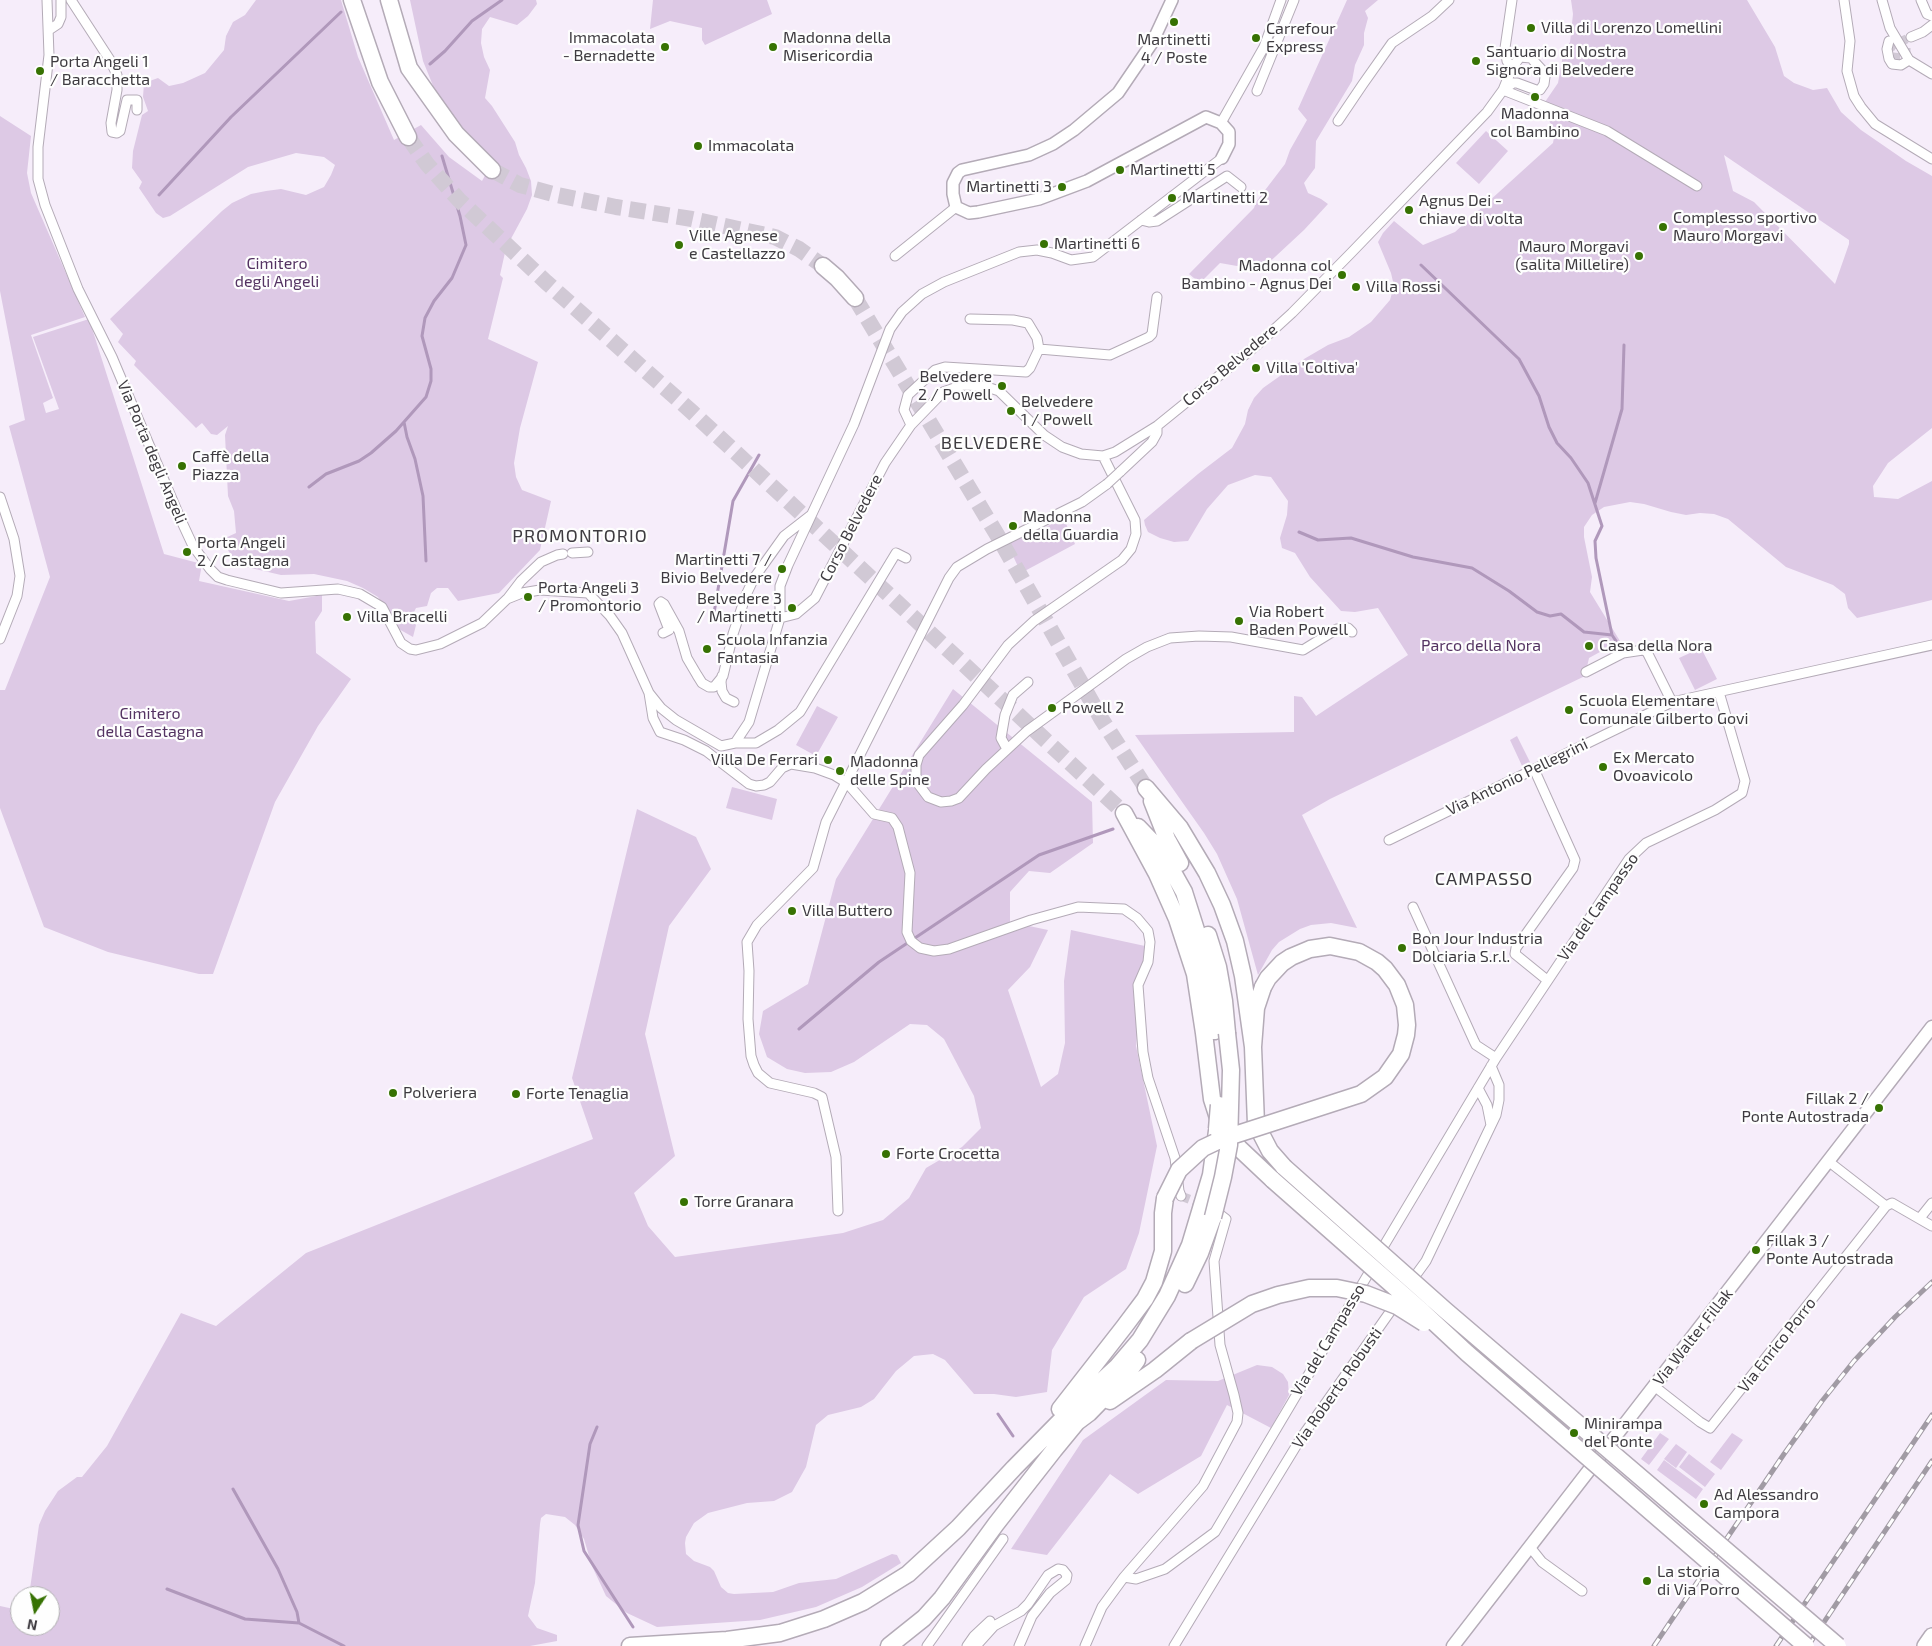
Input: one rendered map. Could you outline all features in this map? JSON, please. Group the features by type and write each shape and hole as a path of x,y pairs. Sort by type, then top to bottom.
{"highway":[{"path":"352,0 380,82 408,137"},
{"path":"389,0 409,68 456,134 492,170"},
{"path":"823,266 855,298"},
{"path":"1089,1413 1126,1374 1164,1324 1200,1253 1223,1177 1229,1145 1231,1079 1228,1033 1218,967 1192,887 1167,838 1146,788 1180,828 1207,874 1222,905 1235,941 1254,1048"},
{"path":"630,1646 727,1640 780,1633 824,1619 863,1602 908,1574 958,1528 1014,1468 1117,1367 1140,1340 1155,1316 1182,1265 1198,1223 1211,1175 1217,1129 1219,1104 1214,1021 1206,968 1184,892 1161,850 1124,813 1157,874 1177,919 1195,974 1212,1099 1220,1124 1239,1148 1272,1180 1424,1312 1467,1353 1806,1646"},
{"path":"1014,1468 1145,1299 1154,1282 1163,1251 1163,1213 1173,1197 1180,1170 1203,1148 1222,1139 1361,1094 1385,1077 1401,1054 1407,1025 1406,1010 1397,985 1377,962 1360,952 1340,946 1310,948 1291,957 1282,963 1268,978 1263,987 1256,1008 1254,1048 1256,1124 1270,1151 1284,1167 1445,1310 1838,1646"},
{"path":"889,1646 924,1618 942,1598 1019,1494 1077,1422 1113,1400 1191,1341 1239,1310 1265,1299 1294,1291 1330,1288 1366,1294 1397,1306 1467,1353"}],"main road":[{"name":"Via Walter Fillak","path":"1454,1646 1932,1028"},
{"path":"1925,1646 1932,1636"}],"street":[{"name":"Via Porta degli Angeli","path":"47,0 49,55 38,147 38,180 45,204 78,290 112,357 180,518 202,559 218,576 247,586 282,593 338,589 368,597 382,607 398,638 405,646 416,650 440,644 482,623 507,599 540,562 557,554 563,554"},
{"path":"49,30 58,24 61,17 61,0"},
{"path":"71,0 110,60 117,75 117,90 111,123 112,132 117,133 120,131 126,100 137,100 137,110"},
{"path":"956,207 953,183 958,173 962,170 1029,155 1053,144 1074,130 1118,93 1152,43 1172,0"},
{"path":"1221,123 1264,47 1281,0"},
{"path":"1258,92 1294,0"},
{"path":"1338,121 1392,43 1432,16 1449,0"},
{"path":"1503,90 1513,83 1540,90 1546,80 1542,71 1531,58 1520,57 1510,64 1505,48 1512,0"},
{"path":"1844,0 1850,41 1847,71 1854,96 1875,124 1932,159"},
{"path":"1882,0 1890,28 1909,60 1932,74"},
{"path":"1921,0 1927,14 1932,16"},
{"path":"1911,37 1923,32 1932,25"},
{"path":"1889,41 1887,49 1890,62 1896,65 1909,60"},
{"name":"Corso Belvedere","path":"780,618 796,614 815,598 885,462 911,425 943,392 964,385 984,386 999,391 1044,434 1062,447 1082,454 1103,456 1115,452 1157,426 1257,345 1292,313 1487,112 1503,90 1510,64"},
{"path":"1503,90 1607,131 1697,186"},
{"path":"735,743 749,722 780,618 780,586 788,564 854,424 890,329 902,312 922,294 944,282 1019,252 1037,250 1070,260 1093,257 1222,158 1228,149 1230,138 1226,127 1221,123 1211,118 1200,119 1087,181 1039,199 969,213 956,207"},
{"path":"1141,220 1157,221 1227,176 1241,187"},
{"path":"895,256 956,207"},
{"path":"1039,349 1110,355 1152,334 1157,297"},
{"path":"911,425 904,410 908,395 935,370 945,367 1026,372 1030,368 1039,349 1037,338 1028,323 1014,320 970,319"},
{"path":"838,1211 836,1157 822,1097 814,1093 770,1083 758,1073 754,1065 751,1056 748,1019 749,971 747,942 757,925 813,868 826,822 949,578 957,567 987,549 1082,502 1107,484 1152,442 1157,433 1157,426"},
{"path":"1103,456 1135,520 1136,534 1131,549 1122,560 1034,621 1016,636 963,705 920,752 916,765 917,780 924,793 932,799 941,802 956,800 1027,731 1126,659 1147,647 1170,638 1184,636 1231,637 1303,650 1337,629 1348,628 1352,632"},
{"path":"0,496 14,539 20,576 17,596 0,639"},
{"path":"734,702 726,698 721,682 733,634 746,595 754,578 784,536 813,514"},
{"path":"572,553 588,552"},
{"path":"650,693 661,708 676,720 721,746 735,743 756,743 778,730 800,712 896,553 906,558"},
{"name":"Via Porta degli Angeli","path":"507,599 530,590 588,593 610,616 622,633 650,693"},
{"path":"663,633 669,630 659,604 661,602 675,624 688,658 702,683 709,687 714,687 722,676"},
{"path":"1719,692 1932,646"},
{"path":"1586,672 1623,653 1636,650 1645,651 1672,702"},
{"path":"1007,749 1001,738 1006,714 1013,695 1028,682"},
{"name":"Via Antonio Pellegrini","path":"1389,840 1672,702 1719,692"},
{"name":"Via del Campasso","path":"1124,1578 1136,1579 1165,1569 1215,1532 1478,1088 1547,980 1629,859 1646,843 1715,810 1742,793 1745,781 1719,692"},
{"path":"650,693 650,704 657,728 663,735 684,740 706,750 749,784 756,786 764,785 770,782 782,768 791,764 815,768 834,775 847,783 874,814 892,818 896,823 910,873 907,932 911,941 920,948 934,951 949,949 1032,920 1078,907 1124,909 1132,913 1144,925 1150,942 1148,962 1138,986 1143,1052 1148,1078 1175,1158 1179,1191 1173,1197"},
{"path":"1534,769 1575,860 1573,868 1516,948 1515,954 1547,980"},
{"path":"1413,907 1476,1045 1494,1062"},
{"name":"Via Roberto Robusti","path":"1174,1646 1301,1438 1426,1261 1492,1125 1498,1106 1499,1092 1494,1062"},
{"path":"1478,1088 1487,1104 1492,1125"},
{"path":"1828,1161 1886,1206 1892,1203 1932,1226"},
{"path":"1920,1218 1932,1202"},
{"name":"Via Enrico Porro","path":"1654,1386 1710,1428 1886,1206"},
{"path":"1084,1646 1097,1614 1124,1578 1203,1486 1237,1422 1238,1413 1220,1345 1214,1261 1226,1219 1211,1212"},
{"path":"927,1646 1003,1539"},
{"path":"1530,1547 1542,1562 1582,1591"},
{"path":"976,1646 994,1626 1021,1611 1048,1575 1058,1569 1063,1570 1067,1575 1066,1580 1050,1593 1032,1616 1019,1646"},
{"path":"967,1646 982,1627 990,1622"}],"green space":[{"name":"Cimitero degli Angeli","path":"256,0 341,0 358,57 394,140 421,125 449,157 482,181 493,161 461,132 436,93 423,61 410,0 536,0 537,4 528,16 517,25 490,17 482,29 481,43 484,57 490,70 485,98 515,142 531,181 532,195 527,209 506,248 500,275 503,278 488,339 538,362 520,428 514,463 516,477 522,490 551,501 540,550 499,593 458,601 448,588 437,588 431,593 427,606 416,608 413,614 416,625 413,637 397,628 378,597 347,581 314,574 281,575 238,565 223,539 236,533 234,511 228,496 225,435 228,426 217,435 211,434 202,423 196,428 134,365 136,361 118,342 123,334 110,319 232,203 251,194 281,189 306,195 324,187 331,175 335,165 324,157 296,153 248,167 170,216 163,218 156,213 139,188 142,182 132,168 133,151 142,115 148,111 143,97 144,83 158,78 169,86 183,83 205,73 224,50 226,36 233,22 245,15"},
{"path":"653,0 767,0 772,14 705,45 702,40 702,28 670,21 650,29"},
{"path":"1347,0 1378,0 1365,11 1368,18 1364,33 1364,45 1355,65 1352,81 1316,141 1315,168 1304,183 1308,193 1328,204 1304,230 1262,269 1257,264 1250,262 1237,266 1220,263 1200,283 1189,274 1254,208 1256,202 1285,164 1290,150 1307,120 1298,109"},
{"name":"Parco della Nora","path":"1571,0 1747,0 1775,47 1784,76 1794,83 1813,90 1827,88 1841,112 1861,130 1906,161 1932,176 1932,428 1888,463 1873,486 1874,497 1898,499 1932,481 1932,600 1857,618 1848,608 1845,594 1833,585 1786,567 1728,519 1714,514 1686,515 1630,502 1604,507 1592,515 1584,527 1584,537 1592,577 1590,592 1620,641 1589,658 1585,676 1330,799 1302,815 1357,928 1331,923 1311,925 1300,929 1279,942 1272,950 1258,975 1237,899 1217,854 1135,735 1294,732 1294,696 1302,697 1316,716 1408,655 1378,608 1355,612 1341,611 1310,577 1295,553 1282,548 1280,538 1287,515 1288,501 1271,477 1255,475 1228,485 1207,509 1188,541 1174,542 1160,538 1148,532 1144,520 1232,448 1245,424 1248,410 1254,398 1263,388 1304,359 1328,345 1349,337 1371,322 1390,300 1394,286 1391,273 1378,242 1394,221 1423,245 1455,232 1553,143 1555,132 1546,115 1545,102 1558,83 1563,55 1570,42 1573,14","holes":["1724,155 1849,240 1835,284 1754,202 1733,191"]},
{"name":"Cimitero della Castagna","path":"0,116 31,136 27,173 31,193 85,317 31,335 53,398 43,403 46,413 59,409 33,337 89,319 164,554 202,564 199,581 289,601 322,595 322,611 315,622 316,653 351,679 318,726 275,802 213,974 199,974 108,952 44,927 0,808 0,690 5,690 50,577 9,426 25,420 0,291"},
{"path":"1486,131 1508,151 1479,184 1456,163"},
{"path":"1064,519 1075,544 1021,573 1007,543"},
{"path":"1701,648 1717,679 1695,690 1679,658"},
{"path":"953,689 1092,802 1093,843 1050,873 1029,871 1010,892 1010,922 1048,930 1030,967 1008,990 1041,1087 1058,1074 1065,1043 1064,981 1071,930 1145,946 1136,1046 1157,1146 1139,1233 1126,1269 1084,1297 1052,1350 1047,1392 1016,1397 974,1394 945,1360 933,1354 914,1356 896,1371 874,1399 861,1407 828,1415 816,1425 806,1467 792,1492 774,1501 747,1503 708,1513 694,1523 686,1537 685,1543 686,1554 694,1561 710,1567 714,1571 721,1587 728,1593 734,1594 773,1592 799,1583 836,1579 892,1554 897,1555 901,1563 862,1587 816,1607 760,1620 657,1627 627,1613 606,1596 592,1566 584,1539 575,1525 565,1517 546,1514 541,1518 535,1583 528,1616 537,1628 557,1635 557,1641 530,1646 0,1646 0,1606 10,1608 10,1636 60,1636 60,1586 30,1586 39,1525 45,1511 58,1491 77,1477 82,1477 107,1446 181,1313 216,1326 306,1253 593,1139 572,1078 637,809 696,837 711,869 669,926 645,1034 675,1156 634,1193 648,1226 675,1257 843,1233 883,1220 909,1198 926,1168 962,1147 981,1128 974,1096 944,1039 927,1025 910,1024 854,1062 831,1072 805,1073 787,1069 767,1057 759,1034 763,1011 808,984 836,879"},
{"path":"817,706 838,717 816,756 796,745"},
{"path":"1517,736 1531,764 1523,768 1510,740"},
{"path":"732,787 777,799 772,820 726,808"},
{"path":"1257,1365 1272,1367 1283,1374 1288,1382 1289,1395 1271,1428 1227,1405 1201,1456 1138,1494 1110,1474 1047,1555 1011,1549 1083,1440 1166,1380 1218,1381"},
{"path":"1660,1433 1669,1439 1649,1465 1641,1459"},
{"path":"1732,1433 1743,1440 1721,1470 1710,1462"},
{"path":"1676,1444 1687,1452 1676,1468 1664,1459"},
{"path":"1689,1454 1715,1474 1705,1487 1679,1467"},
{"path":"1664,1460 1703,1489 1696,1499 1657,1470"}],"waterway":[{"path":"430,64 445,51 472,21 502,0"},
{"path":"159,195 231,117 341,12"},
{"path":"309,487 326,474 359,461 371,453 396,431 426,397 431,381 431,369 422,336 425,318 434,301 452,278 466,245 460,216 442,156"},
{"path":"1421,265 1519,359 1539,396 1549,427 1557,443 1571,458 1588,483 1602,526 1595,541 1596,558 1612,635 1620,647"},
{"path":"1595,503 1622,409 1624,345"},
{"path":"404,422 423,496 426,561"},
{"path":"714,613 733,501 759,455"},
{"path":"1299,532 1318,540 1351,538 1413,557 1472,568 1509,591 1537,612 1550,616 1561,614 1584,632 1612,635"},
{"path":"799,1029 879,962 1039,855 1113,829"},
{"path":"998,1414 1013,1436"},
{"path":"597,1427 590,1444 578,1525 584,1551 633,1627"},
{"path":"233,1489 278,1569 297,1612 299,1623 344,1646"},
{"path":"167,1589 245,1619 299,1623"}],"tunnel":[{"path":"1906,48 1906,54 1902,58 1893,57 1890,48 1911,37"},
{"path":"408,137 427,164 459,200 546,282 692,412 1124,813"},
{"path":"492,170 520,185 557,195 692,219 775,237 799,249 823,266"},
{"path":"855,298 999,538 1102,720 1146,788"},
{"path":"1181,1196 1204,1205"}],"railway":[{"path":"1654,1646 1822,1401 1854,1361 1895,1317 1932,1282"},
{"path":"1776,1646 1932,1415"},
{"path":"1808,1646 1932,1461"}],"place":[{"name":"Martinetti 4 / Poste","path":"1174,22"},
{"name":"Villa di Lorenzo Lomellini","path":"1531,28"},
{"name":"Carrefour Express","path":"1256,38"},
{"name":"Immacolata - Bernadette","path":"665,47"},
{"name":"Madonna della Misericordia","path":"773,47"},
{"name":"Santuario di Nostra Signora di Belvedere","path":"1476,61"},
{"name":"Porta Angeli 1 / Baracchetta","path":"40,71"},
{"name":"Madonna col Bambino","path":"1535,97"},
{"name":"Immacolata","path":"698,146"},
{"name":"Martinetti 5","path":"1120,170"},
{"name":"Martinetti 3","path":"1062,187"},
{"name":"Martinetti 2","path":"1172,198"},
{"name":"Agnus Dei - chiave di volta","path":"1409,210"},
{"name":"Complesso sportivo Mauro Morgavi","path":"1663,227"},
{"name":"Martinetti 6","path":"1044,244"},
{"name":"Ville Agnese e Castellazzo","path":"679,245"},
{"name":"Mauro Morgavi (salita Millelire)","path":"1639,256"},
{"name":"Madonna col Bambino - Agnus Dei","path":"1342,275"},
{"name":"Villa Rossi","path":"1356,287"},
{"name":"Villa 'Coltiva'","path":"1256,368"},
{"name":"Belvedere 2 / Powell","path":"1002,386"},
{"name":"Belvedere 1 / Powell","path":"1011,411"},
{"name":"Caffè della Piazza","path":"182,466"},
{"name":"Madonna della Guardia","path":"1013,526"},
{"name":"Porta Angeli 2 / Castagna","path":"187,552"},
{"name":"Martinetti 7 / Bivio Belvedere","path":"782,569"},
{"name":"Porta Angeli 3 / Promontorio","path":"528,597"},
{"name":"Belvedere 3 / Martinetti","path":"792,608"},
{"name":"Villa Bracelli","path":"347,617"},
{"name":"Via Robert Baden Powell","path":"1239,621"},
{"name":"Casa della Nora","path":"1589,646"},
{"name":"Scuola Infanzia Fantasia","path":"707,649"},
{"name":"Powell 2","path":"1052,708"},
{"name":"Scuola Elementare Comunale Gilberto Govi","path":"1569,710"},
{"name":"Villa De Ferrari","path":"828,760"},
{"name":"Ex Mercato Ovoavicolo","path":"1603,767"},
{"name":"Madonna delle Spine","path":"840,771"},
{"name":"Villa Buttero","path":"792,911"},
{"name":"Bon Jour Industria Dolciaria S.r.l.","path":"1402,948"},
{"name":"Polveriera","path":"393,1093"},
{"name":"Forte Tenaglia","path":"516,1094"},
{"name":"Fillak 2 / Ponte Autostrada","path":"1879,1108"},
{"name":"Forte Crocetta","path":"886,1154"},
{"name":"Torre Granara","path":"684,1202"},
{"name":"Fillak 3 / Ponte Autostrada","path":"1756,1250"},
{"name":"Minirampa del Ponte","path":"1574,1433"},
{"name":"Ad Alessandro Campora","path":"1704,1504"},
{"name":"La storia di Via Porro","path":"1647,1581"}],"district":[{"name":"BELVEDERE","path":"992,443"},
{"name":"PROMONTORIO","path":"580,536"},
{"name":"CAMPASSO","path":"1484,879"}]}
